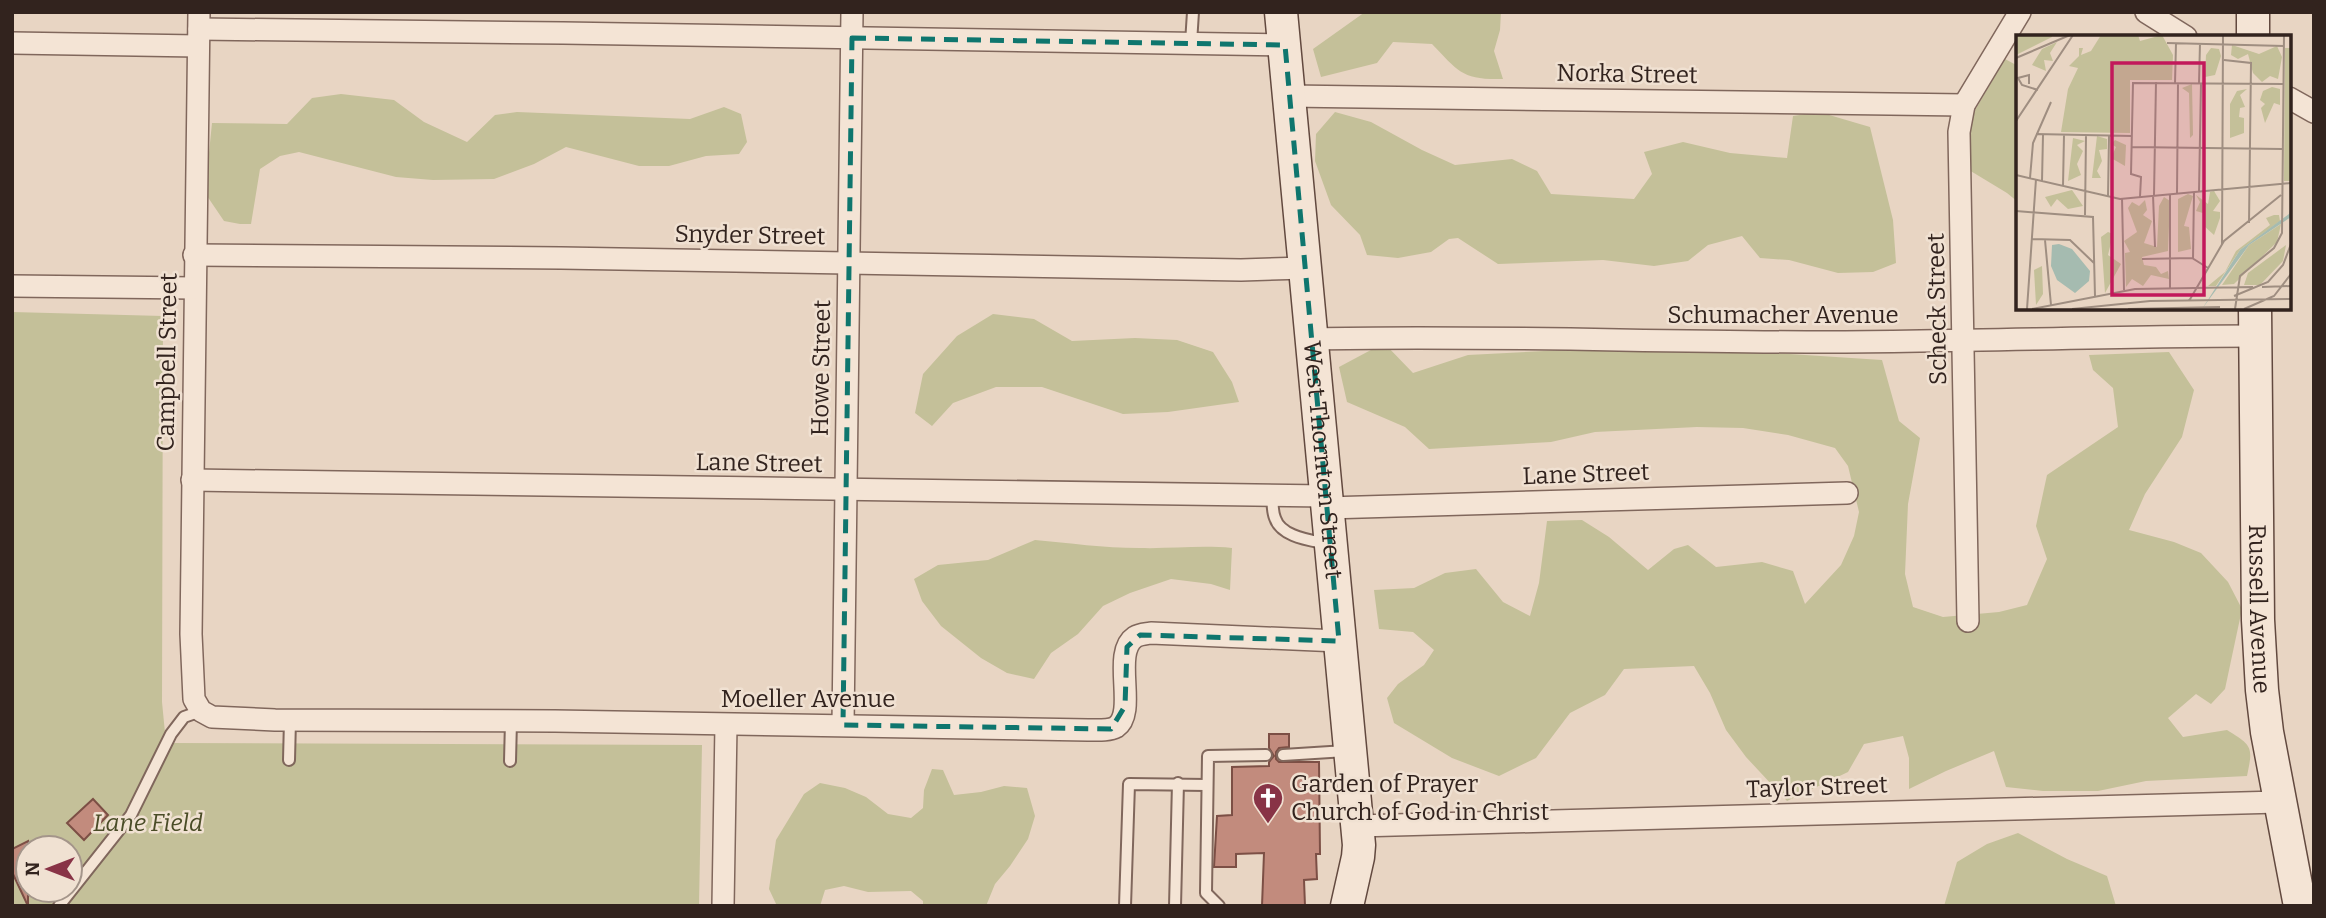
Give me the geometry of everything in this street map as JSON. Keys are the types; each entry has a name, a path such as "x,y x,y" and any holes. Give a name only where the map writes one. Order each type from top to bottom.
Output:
{"main road":[{"name":"West Thornton Street","path":"1281,12 1357,826 1358,857 1346,906"},
{"path":"2253,12 2253,35"},
{"name":"Russell Avenue","path":"2255,322 2259,631 2267,732 2300,906"}],"street":[{"name":"Howe Street","path":"843,725 852,12"},
{"name":"Scheck Street","path":"1969,621 1959,132 1964,105 2020,12"},
{"path":"2146,12 2183,35"},
{"path":"12,43 198,29 1285,45"},
{"name":"Campbell Street","path":"198,29 191,634 194,699 201,711"},
{"name":"Norka Street","path":"1289,96 1964,105"},
{"path":"2291,99 2314,113"},
{"name":"Snyder Street","path":"194,255 561,258 1241,270 1305,268"},
{"path":"12,286 194,288"},
{"name":"Schumacher Avenue","path":"1312,339 1434,337 1682,342 1965,340 2255,322"},
{"name":"Lane Street","path":"192,480 1272,496 1326,502 1847,493"},
{"name":"Moeller Avenue","path":"201,711 212,718 290,720 1111,729 1121,721 1125,706 1127,647 1133,638 1140,635 1339,641"},
{"path":"723,906 726,725"},
{"name":"Taylor Street","path":"1357,826 2279,802"}],"lane":[{"path":"1191,44 1194,12"},
{"path":"1272,496 1274,517 1279,525 1298,538 1330,544"},
{"path":"59,906 131,815 171,734 184,718 201,711"},
{"path":"289,760 290,720"},
{"path":"510,761 511,721"},
{"path":"1283,755 1350,751"},
{"path":"1219,906 1206,893 1208,755 1266,755"},
{"path":"1175,906 1178,783"},
{"path":"1125,906 1129,784 1207,785"}],"highlighted area":[{"path":"852,38 1285,45 1339,641 1140,635 1127,647 1125,706 1111,729 843,725"}],"green space":[{"path":"1365,12 1501,12 1500,30 1494,51 1503,79 1470,76 1456,68 1432,44 1393,42 1377,63 1321,77 1313,49"},
{"path":"2005,59 2016,65 2016,200 1969,170 1967,124"},
{"path":"341,94 394,100 424,122 467,142 495,115 517,112 690,119 724,107 741,114 747,142 739,154 706,156 669,166 639,166 566,147 534,164 494,179 433,180 396,177 299,152 280,156 260,169 251,224 224,221 205,193 212,123 287,124 312,98"},
{"path":"1335,112 1371,122 1455,165 1512,159 1537,171 1551,194 1634,199 1652,174 1644,152 1683,142 1730,153 1787,158 1793,116 1819,112 1870,127 1893,220 1896,263 1873,272 1838,273 1789,260 1760,258 1742,236 1708,245 1688,261 1654,266 1603,260 1498,264 1458,238 1449,239 1431,252 1398,258 1367,255 1360,235 1331,205 1315,161 1316,134"},
{"name":"Lane Field","path":"12,312 163,316 162,702 166,743 702,745 699,906 12,906"},
{"path":"993,314 1034,319 1072,341 1135,338 1177,340 1213,352 1232,382 1239,402 1168,412 1123,414 1042,387 996,387 953,403 932,426 915,413 923,374 957,336"},
{"path":"1384,343 1413,373 1468,355 1604,348 1741,351 1882,360 1899,421 1920,438 1908,504 1905,574 1913,607 1943,617 1999,612 2027,605 2047,559 2036,526 2047,475 2118,427 2113,388 2093,370 2089,355 2169,352 2194,390 2182,437 2145,494 2129,530 2174,542 2201,553 2228,582 2242,609 2225,689 2211,704 2196,694 2168,718 2183,737 2227,730 2242,740 2250,753 2247,776 2146,781 2098,791 2043,791 2006,787 1994,751 1909,789 1909,758 1903,736 1864,744 1848,772 1787,801 1746,757 1726,730 1710,693 1694,666 1624,669 1605,695 1570,713 1536,758 1499,776 1452,758 1394,723 1387,698 1398,684 1424,665 1434,650 1413,632 1379,629 1374,590 1414,588 1445,573 1476,569 1503,602 1530,616 1539,583 1547,521 1582,520 1609,537 1648,570 1674,549 1688,545 1716,567 1762,562 1793,571 1805,604 1841,565 1854,536 1859,512 1848,466 1835,448 1788,435 1743,428 1697,427 1595,432 1551,442 1429,449 1405,427 1347,402 1339,367"},
{"path":"1035,540 1126,548 1232,548 1230,590 1211,584 1171,579 1130,593 1103,606 1078,634 1051,653 1034,679 1007,673 981,658 941,626 922,601 914,579 938,565 988,560"},
{"path":"932,769 943,770 954,795 1004,786 1027,788 1035,816 1028,839 995,884 986,906 923,906 923,901 911,891 868,892 844,886 825,890 820,906 777,906 769,889 776,840 804,794 820,783 845,788 866,797 888,814 911,818 923,808 924,790"},
{"path":"2018,833 2107,876 2116,906 1944,906 1957,862 1987,844"}],"building":[{"name":"Garden of Prayer Church of God in Christ","path":"1269,734 1289,734 1289,747 1279,748 1276,752 1279,762 1319,762 1320,854 1316,854 1317,879 1304,880 1305,906 1262,906 1264,853 1236,854 1236,867 1214,867 1217,816 1232,815 1232,767 1269,766 1274,756 1269,748"},
{"path":"93,799 108,815 84,840 84,834 78,834 67,823"},
{"path":"14,848 14,876 12,872"}],"place":[{"name":"Garden of Prayer Church of God in Christ","path":"1268,825"}]}
